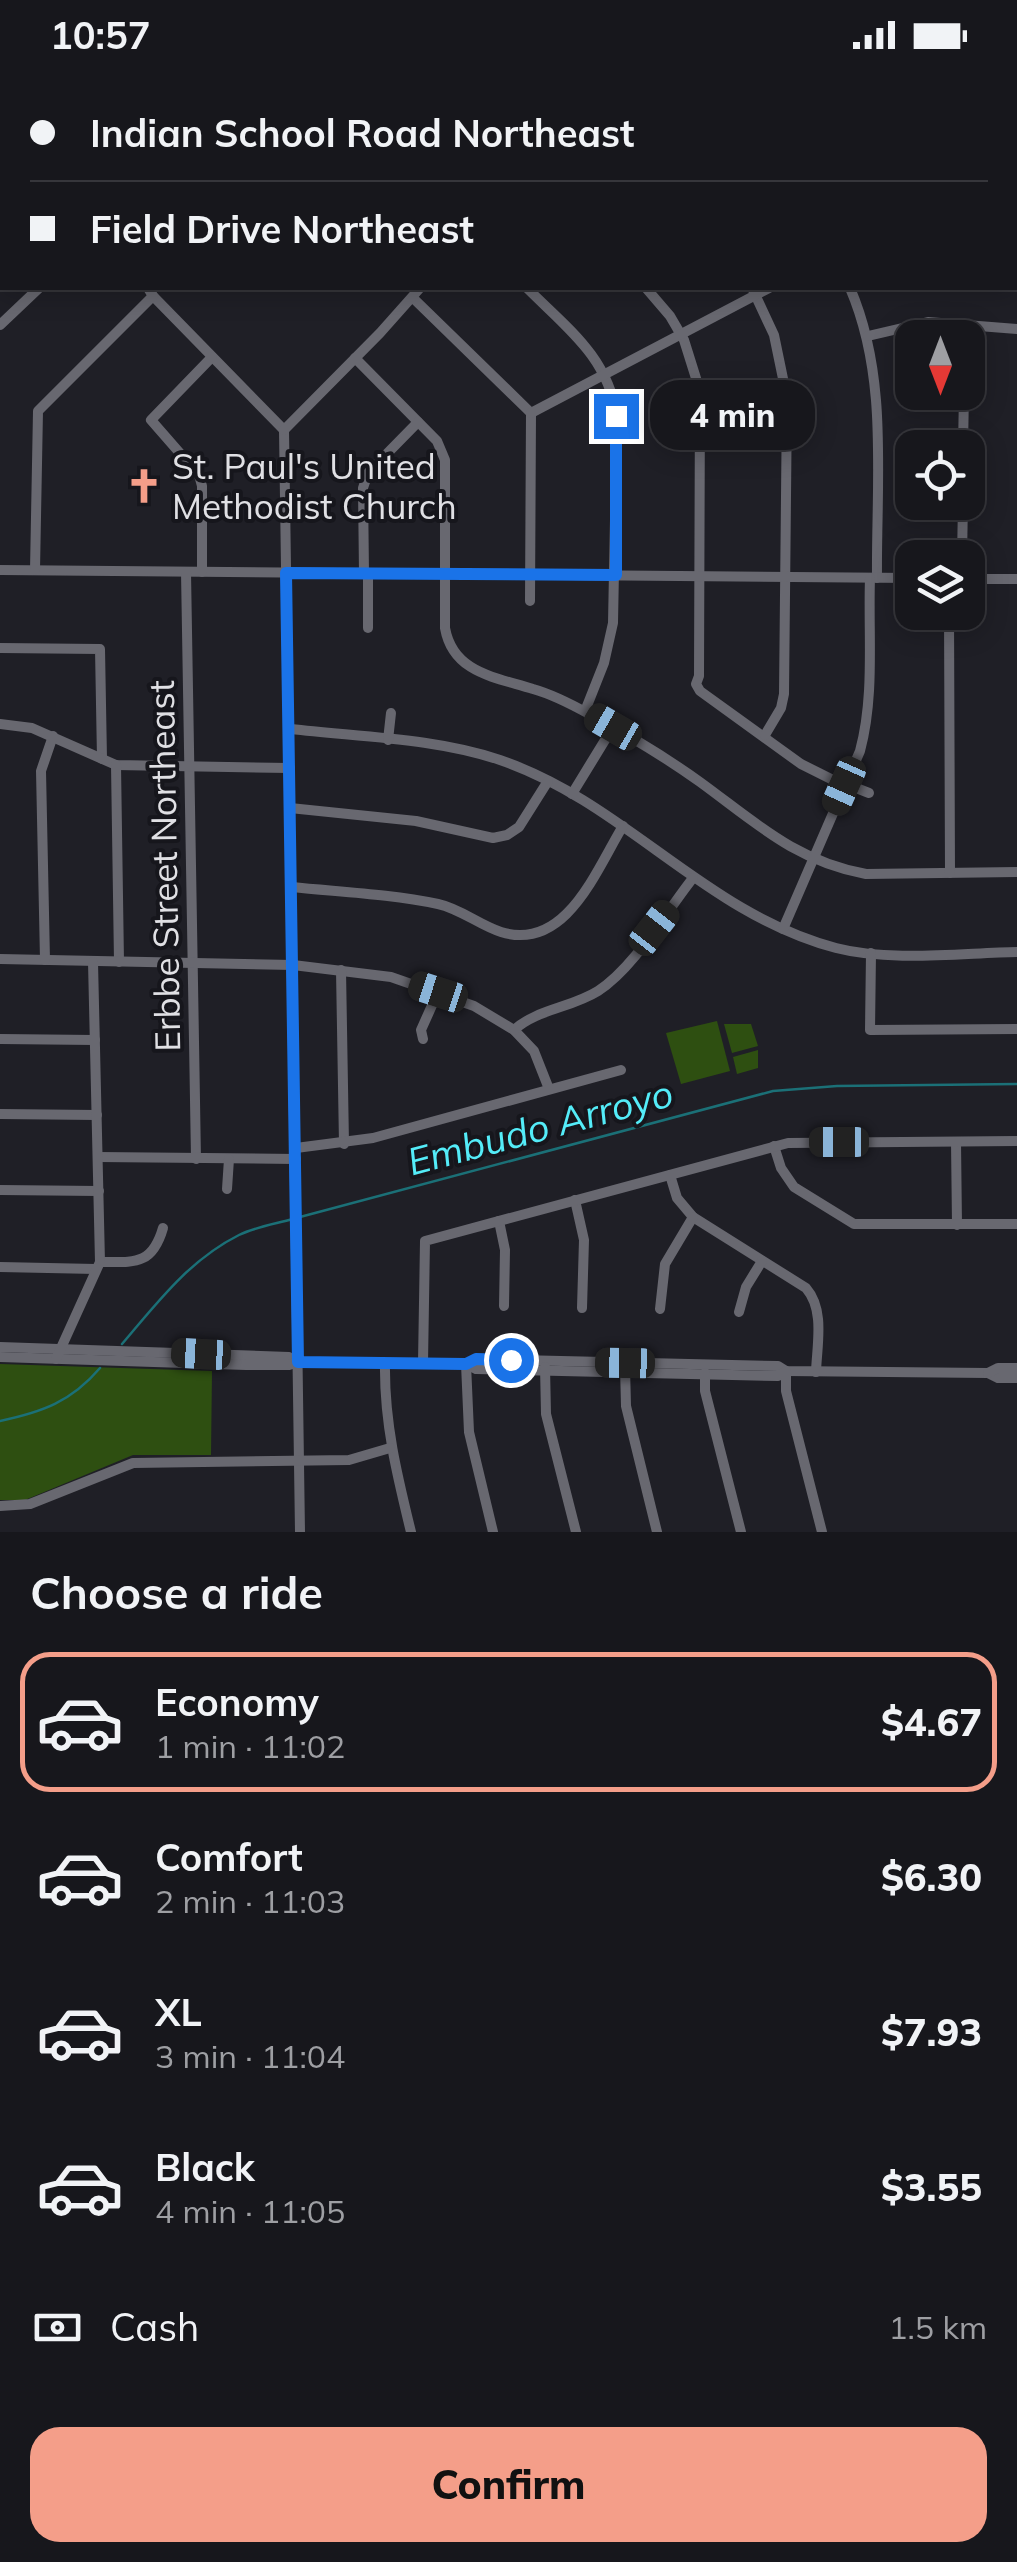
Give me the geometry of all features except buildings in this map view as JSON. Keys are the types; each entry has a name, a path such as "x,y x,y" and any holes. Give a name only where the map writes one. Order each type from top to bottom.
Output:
{"street":[{"path":"0,325 37,290"},
{"path":"284,430 419,290"},
{"path":"529,290 605,372 613,394 618,432 613,623 604,664 585,711"},
{"path":"648,290 680,333 697,376 702,408 696,684 700,691 801,764 869,794"},
{"path":"783,929 860,751 869,702 877,401 868,336 851,290"},
{"path":"531,413 754,291 781,357 787,398 784,694 781,708 765,736"},
{"path":"35,570 38,411 151,292 284,430 300,1532"},
{"path":"413,298 531,413 530,601"},
{"path":"985,330 1017,329"},
{"path":"868,336 895,330"},
{"path":"202,572 199,475 150,420 212,357"},
{"path":"355,358 437,441 445,460 445,628 448,645 458,660 474,671 537,690 585,711 694,778 768,836 847,870 866,874 1017,872"},
{"path":"368,628 363,488 368,473 418,422"},
{"path":"0,570 895,578"},
{"name":"Erbbe Street Northeast","path":"186,572 196,1159"},
{"path":"985,579 1017,578"},
{"path":"949,630 950,873"},
{"path":"0,648 100,649 102,759"},
{"path":"388,740 391,713"},
{"path":"0,724 32,728 116,765 290,768"},
{"path":"572,794 613,727"},
{"path":"291,728 468,752 500,760 548,781 624,826 741,910 836,948 870,953 1017,952"},
{"path":"45,960 41,771 52,736"},
{"path":"116,765 119,962"},
{"path":"290,808 416,821 480,836 508,835 529,814 548,781"},
{"path":"292,886 441,904 498,931 519,935 542,932 562,920 577,901 624,826"},
{"path":"508,835 513,848"},
{"path":"514,1030 525,1020 577,1003 606,986 694,878"},
{"path":"870,953 870,1030 1017,1029"},
{"path":"0,959 292,964 391,978 474,1006 514,1030 534,1052 550,1089"},
{"path":"58,1354 98,1266 93,962"},
{"path":"341,970 344,1144"},
{"path":"423,1039 421,1030 438,992"},
{"path":"0,1039 96,1040"},
{"path":"98,1157 229,1159 296,1154 621,1070"},
{"path":"0,1114 97,1115"},
{"path":"423,1363 425,1241 774,1146 1017,1141"},
{"path":"956,1142 957,1225"},
{"path":"774,1146 781,1168 794,1186 854,1224 1017,1224"},
{"path":"228,1189 229,1159"},
{"path":"670,1175 677,1198 692,1217 806,1288 815,1298 816,1372"},
{"path":"0,1190 99,1191"},
{"path":"574,1200 584,1240 582,1308"},
{"path":"660,1309 665,1264 692,1217"},
{"path":"499,1221 505,1250 504,1306"},
{"path":"0,1267 136,1262 146,1258 163,1228"},
{"path":"740,1312 746,1288 762,1261"},
{"path":"0,1347 58,1354"},
{"path":"0,1358 58,1354 290,1357 298,1362 466,1364 476,1369 545,1366 778,1376 786,1371 988,1373 998,1378 1017,1378"},
{"path":"385,1363 390,1448 411,1532"},
{"path":"466,1364 468,1432 493,1532"},
{"path":"545,1366 546,1414 576,1532"},
{"path":"625,1368 626,1406 657,1532"},
{"path":"988,1373 998,1368 1017,1368"},
{"path":"705,1370 705,1390 741,1532"},
{"path":"786,1371 786,1391 822,1532"},
{"path":"0,1506 30,1504 132,1463 349,1460 390,1448"}],"green space":[{"path":"717,1021 730,1071 681,1084 666,1033"},
{"path":"724,1024 751,1024 758,1046 732,1053"},
{"path":"758,1050 758,1068 737,1074 733,1057"},
{"path":"0,1364 212,1371 211,1455 133,1455 25,1500 0,1500"}],"waterway":[{"name":"Embudo Arroyo","path":"300,1217 773,1091 837,1086 1017,1084"},
{"name":"Embudo Arroyo","path":"122,1344 175,1284 221,1245 245,1232 293,1219"},
{"name":"Embudo Arroyo","path":"0,1421 55,1404 100,1368"}],"place":[{"name":"St. Paul's United Methodist Church","path":"144,486"}],"route":[{"path":"511,1360 476,1359 466,1364 298,1362 286,573 616,575 616,416"}]}
